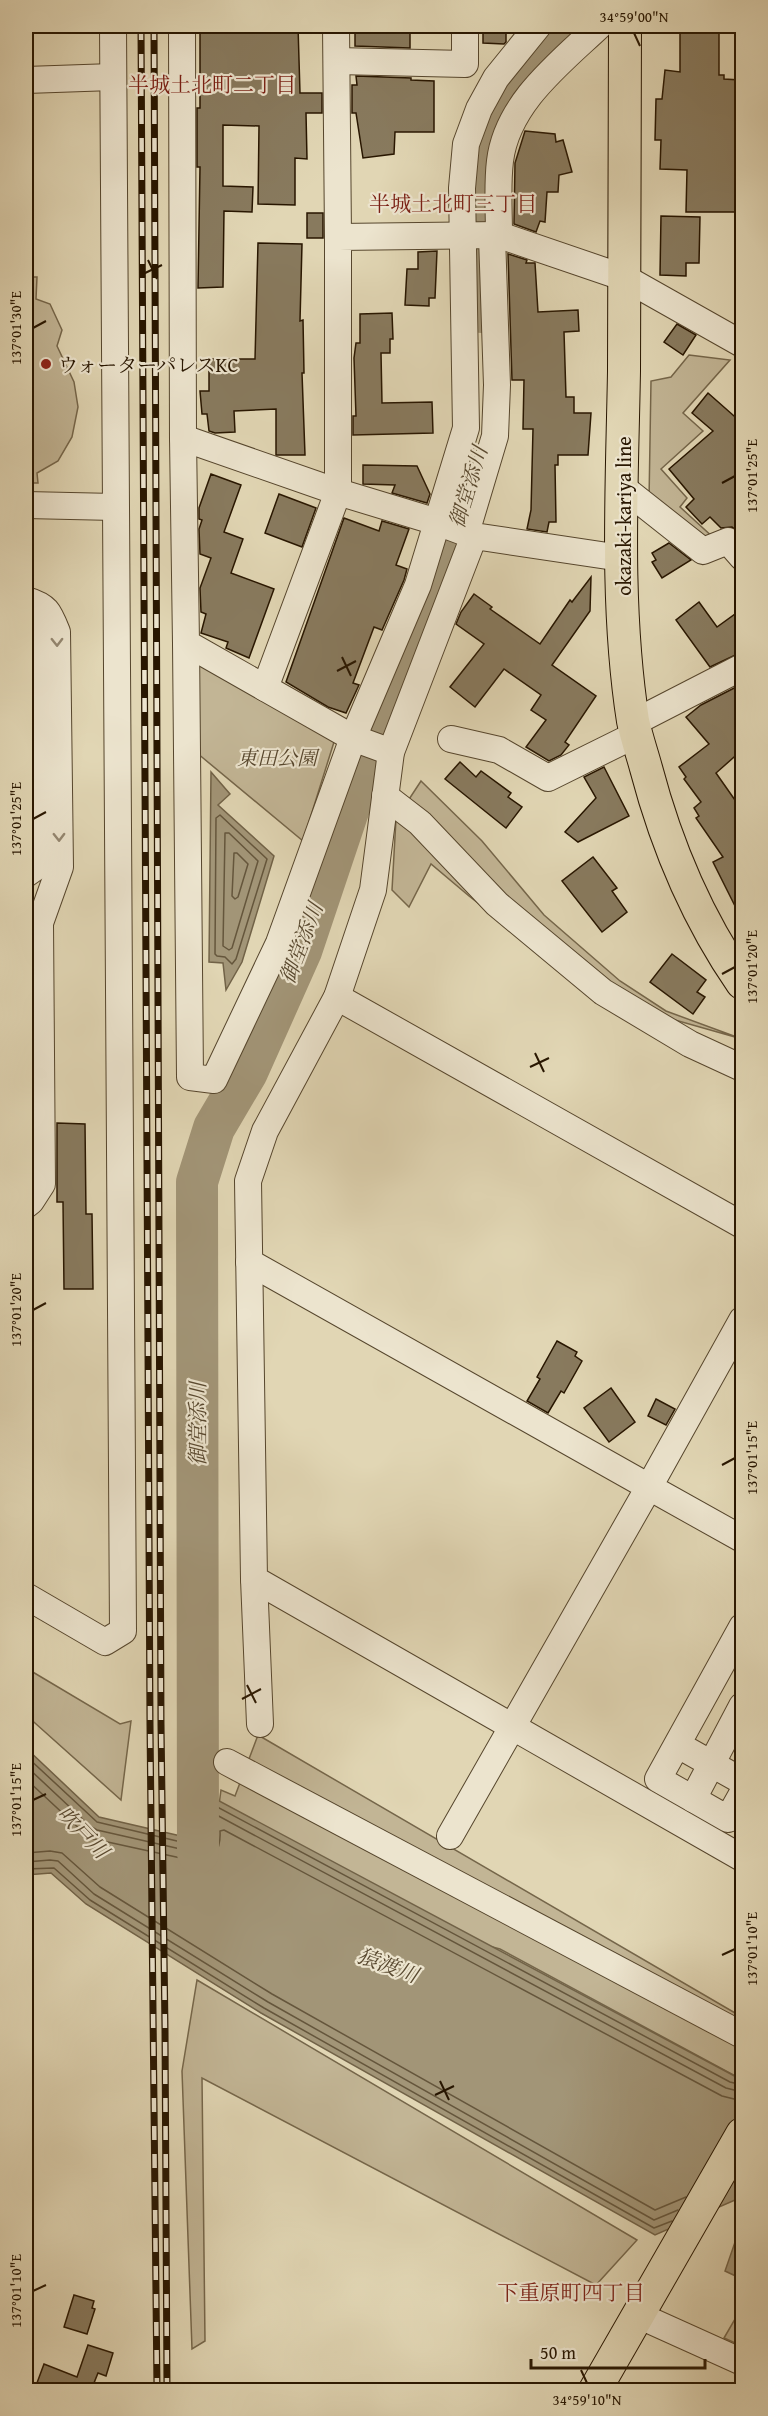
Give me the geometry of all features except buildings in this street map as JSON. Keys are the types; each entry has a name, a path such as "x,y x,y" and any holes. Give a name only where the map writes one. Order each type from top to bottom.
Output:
{"main road":[{"name":"okazaki-kariya line","path":"625,26 625,278 621,558 623,634 635,729 658,816 690,893 742,983"},
{"path":"595,2391 640,2316 742,2133"}],"street":[{"path":"26,1596 105,1642 123,1631 112,26"},
{"path":"182,26 183,438 190,1077 214,1080 279,944 353,738 418,585 466,428 462,188 466,144 479,109 496,78 538,26"},
{"path":"265,688 338,492 336,26"},
{"path":"337,61 465,64 465,26"},
{"path":"260,1724 254,1579 248,1181 265,1131 337,997 373,890 391,752 470,535 495,436 496,235 500,160 510,123 541,81 599,26"},
{"path":"26,80 113,77"},
{"path":"338,237 496,235 625,278 742,344"},
{"path":"183,438 470,535 621,558"},
{"path":"622,487 703,551 728,542 742,557"},
{"path":"26,505 114,507"},
{"path":"26,600 37,603 48,611 57,632 60,867 40,923 42,1184 32,1201 26,1206"},
{"path":"26,614 31,618 38,635 39,837 36,867 26,874"},
{"path":"186,643 353,738 391,752"},
{"path":"452,739 500,750 548,778 742,667"},
{"path":"385,796 420,823 498,904 603,992 690,1044 742,1068"},
{"path":"337,997 742,1225"},
{"path":"249,1262 742,1539"},
{"path":"450,1836 742,1320"},
{"path":"254,1579 742,1858"},
{"path":"742,1627 726,1672 658,1779 728,1819 742,1794"},
{"path":"726,1672 742,1697"},
{"path":"693,1799 712,1764 734,1742 742,1706"},
{"path":"678,1745 742,1781"},
{"path":"227,1762 742,2035"},
{"path":"640,2316 742,2362"}],"green space":[{"name":"ウォーターパレスKC","path":"26,277 37,277 36,299 50,304 62,330 57,346 74,382 78,407 72,437 58,461 37,473 38,483 26,483"},
{"path":"689,355 730,360 683,413 703,431 661,469 687,498 680,507 716,540 703,545 649,501 651,381 671,377"},
{"name":"東田公園","path":"196,661 329,730 334,742 303,841 197,753"},
{"path":"421,781 482,841 544,915 620,981 666,1011 742,1039 601,999 431,864 409,907 392,890 396,819"},
{"path":"26,1668 120,1724 131,1721 121,1800 26,1715"},
{"path":"258,1735 742,2017 742,2073 739,2078 500,1949 210,1873 221,1790 235,1796"},
{"path":"197,1980 637,2240 596,2285 202,2078 205,2341 192,2349 182,2071"},
{"path":"742,2307 742,2346 724,2338"}],"water":[{"path":"211,772 230,794 218,805 274,856 242,962 226,990 223,963 209,962"},
{"path":"26,1748 99,1817 198,1840 192,1794 210,1796 742,2080 742,2197 655,2235 261,2013 86,1904 51,1873 26,1875"},
{"path":"742,2222 742,2279 725,2271"}],"waterway":[{"name":"御堂添川","path":"482,312 479,213 489,139 503,104 511,92 528,68 567,26"},
{"name":"御堂添川","path":"198,1853 197,1182 214,1128 247,1072 301,951 356,787 461,516 469,486"}],"railway":[{"path":"141,26 150,1725 157,2390"},
{"path":"154,26 161,1724 167,2390"}],"place":[{"name":"ウォーターパレスKC","path":"46,364"}],"district":[{"name":"半城土北町二丁目","path":"212,84"},
{"name":"半城土北町三丁目","path":"453,203"},
{"name":"下重原町四丁目","path":"571,2292"}],"water label":[{"name":"吹戸川","path":"83,1832"},
{"name":"猿渡川","path":"388,1965"}]}
